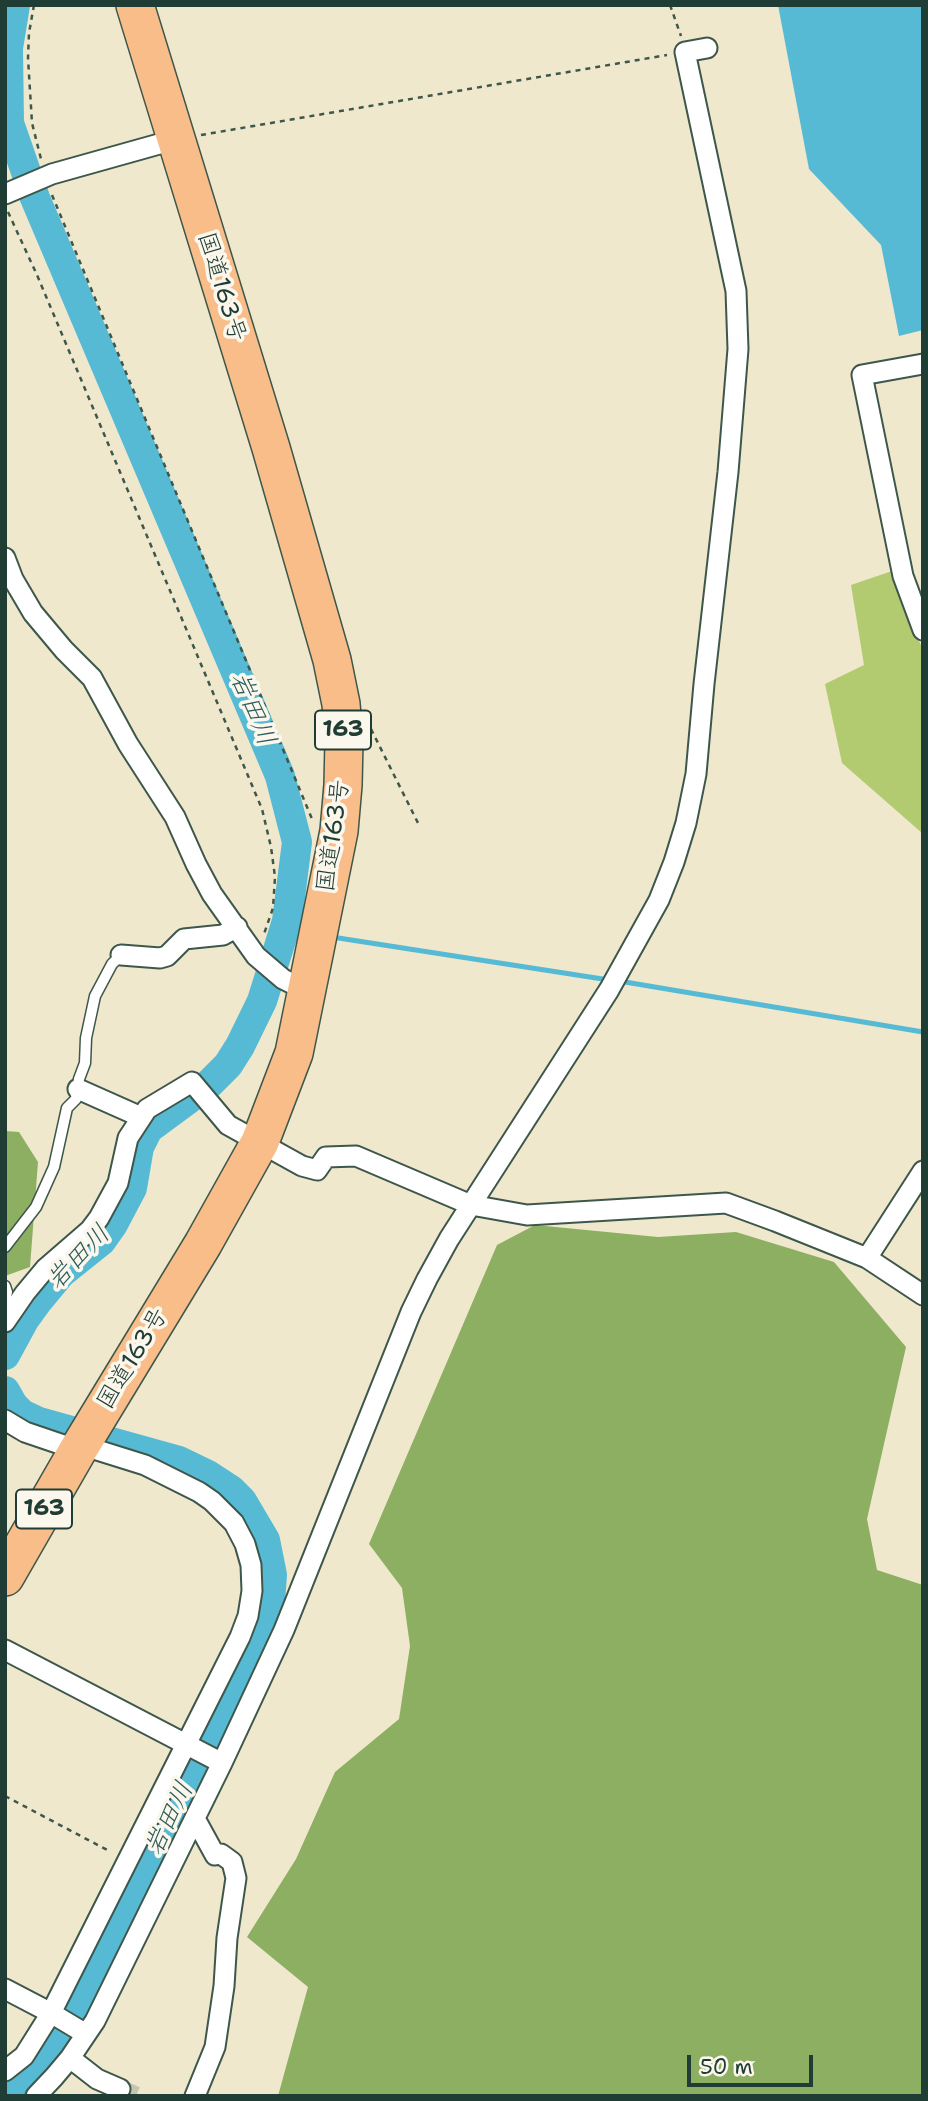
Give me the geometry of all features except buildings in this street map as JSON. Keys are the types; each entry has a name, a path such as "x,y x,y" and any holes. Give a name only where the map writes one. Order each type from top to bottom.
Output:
{"highway":[{"name":"国道163号","path":"5,1577 203,1244 260,1142 294,1053 295,985 339,831 343,785 341,704 332,660 135,5"}],"street":[{"path":"36,2096 70,2058 82,2031 95,2021 194,1821 284,1630 411,1312 449,1239 609,990 659,900 674,862 686,823 696,774 728,472 738,349 736,291 685,52 707,48"},
{"path":"5,194 46,177 177,139"},
{"path":"923,364 862,375 903,576 923,631"},
{"path":"5,558 13,579 33,613 92,678 128,744 174,817 212,894 255,954 295,985"},
{"path":"121,955 160,958 167,956 184,939 223,935 237,927"},
{"path":"5,1322 45,1269 90,1230 99,1218 118,1183 128,1138 147,1109 192,1082 228,1125 302,1166 317,1170 326,1157 356,1156 471,1205 527,1215 726,1203 867,1258 923,1295"},
{"path":"78,1089 141,1117"},
{"path":"867,1258 923,1171"},
{"path":"5,1420 25,1432 84,1441 145,1465 199,1492 225,1512 234,1523 249,1552 252,1591 244,1627 188,1745 127,1860 54,2014 24,2056 5,2071"},
{"path":"5,1650 220,1762"},
{"path":"194,1821 215,1855 221,1854 232,1862 236,1878 227,1938 225,1986 215,2047 195,2096"},
{"path":"5,1989 82,2031"},
{"path":"70,2058 97,2079 120,2089"}],"lane":[{"path":"5,1247 36,1208 54,1167 67,1108 76,1099 85,1063 86,1038 95,996 112,964 121,955"},
{"path":"5,1286 5,1300"}],"path":[{"path":"34,5 28,58 32,123 46,177 312,820"},
{"path":"177,139 685,52 670,5"},
{"path":"5,207 37,275 261,809 271,847 275,877 273,908 255,954"},
{"path":"5,1796 127,1860"}],"green space":[{"path":"892,571 923,650 922,833 842,763 825,684 864,665 851,585"},
{"path":"5,1131 19,1132 38,1162 30,1267 5,1276"},
{"path":"535,1225 658,1237 736,1232 834,1262 906,1347 867,1519 877,1570 923,1585 923,2096 278,2096 308,1987 247,1937 296,1859 335,1772 399,1719 410,1646 402,1588 369,1544 497,1245"}],"water":[{"path":"778,5 923,5 923,330 899,336 881,245 809,169"}],"waterway":[{"name":"岩田川","path":"5,1355 37,1302 61,1273 101,1241 113,1224 132,1188 139,1147 148,1129 209,1084 228,1065 240,1046 262,1001 287,921 297,842 280,776 35,198 9,123 8,48 15,5"},
{"path":"287,921 304,927"},
{"path":"332,937 609,980"},
{"path":"619,981 923,1032"},
{"name":"岩田川","path":"5,1391 22,1414 39,1422 179,1461 231,1490 242,1501 265,1540 272,1575 269,1615 262,1633 73,2015 37,2066 11,2096"}],"tunnel":[{"path":"120,2089 136,2096"}]}
